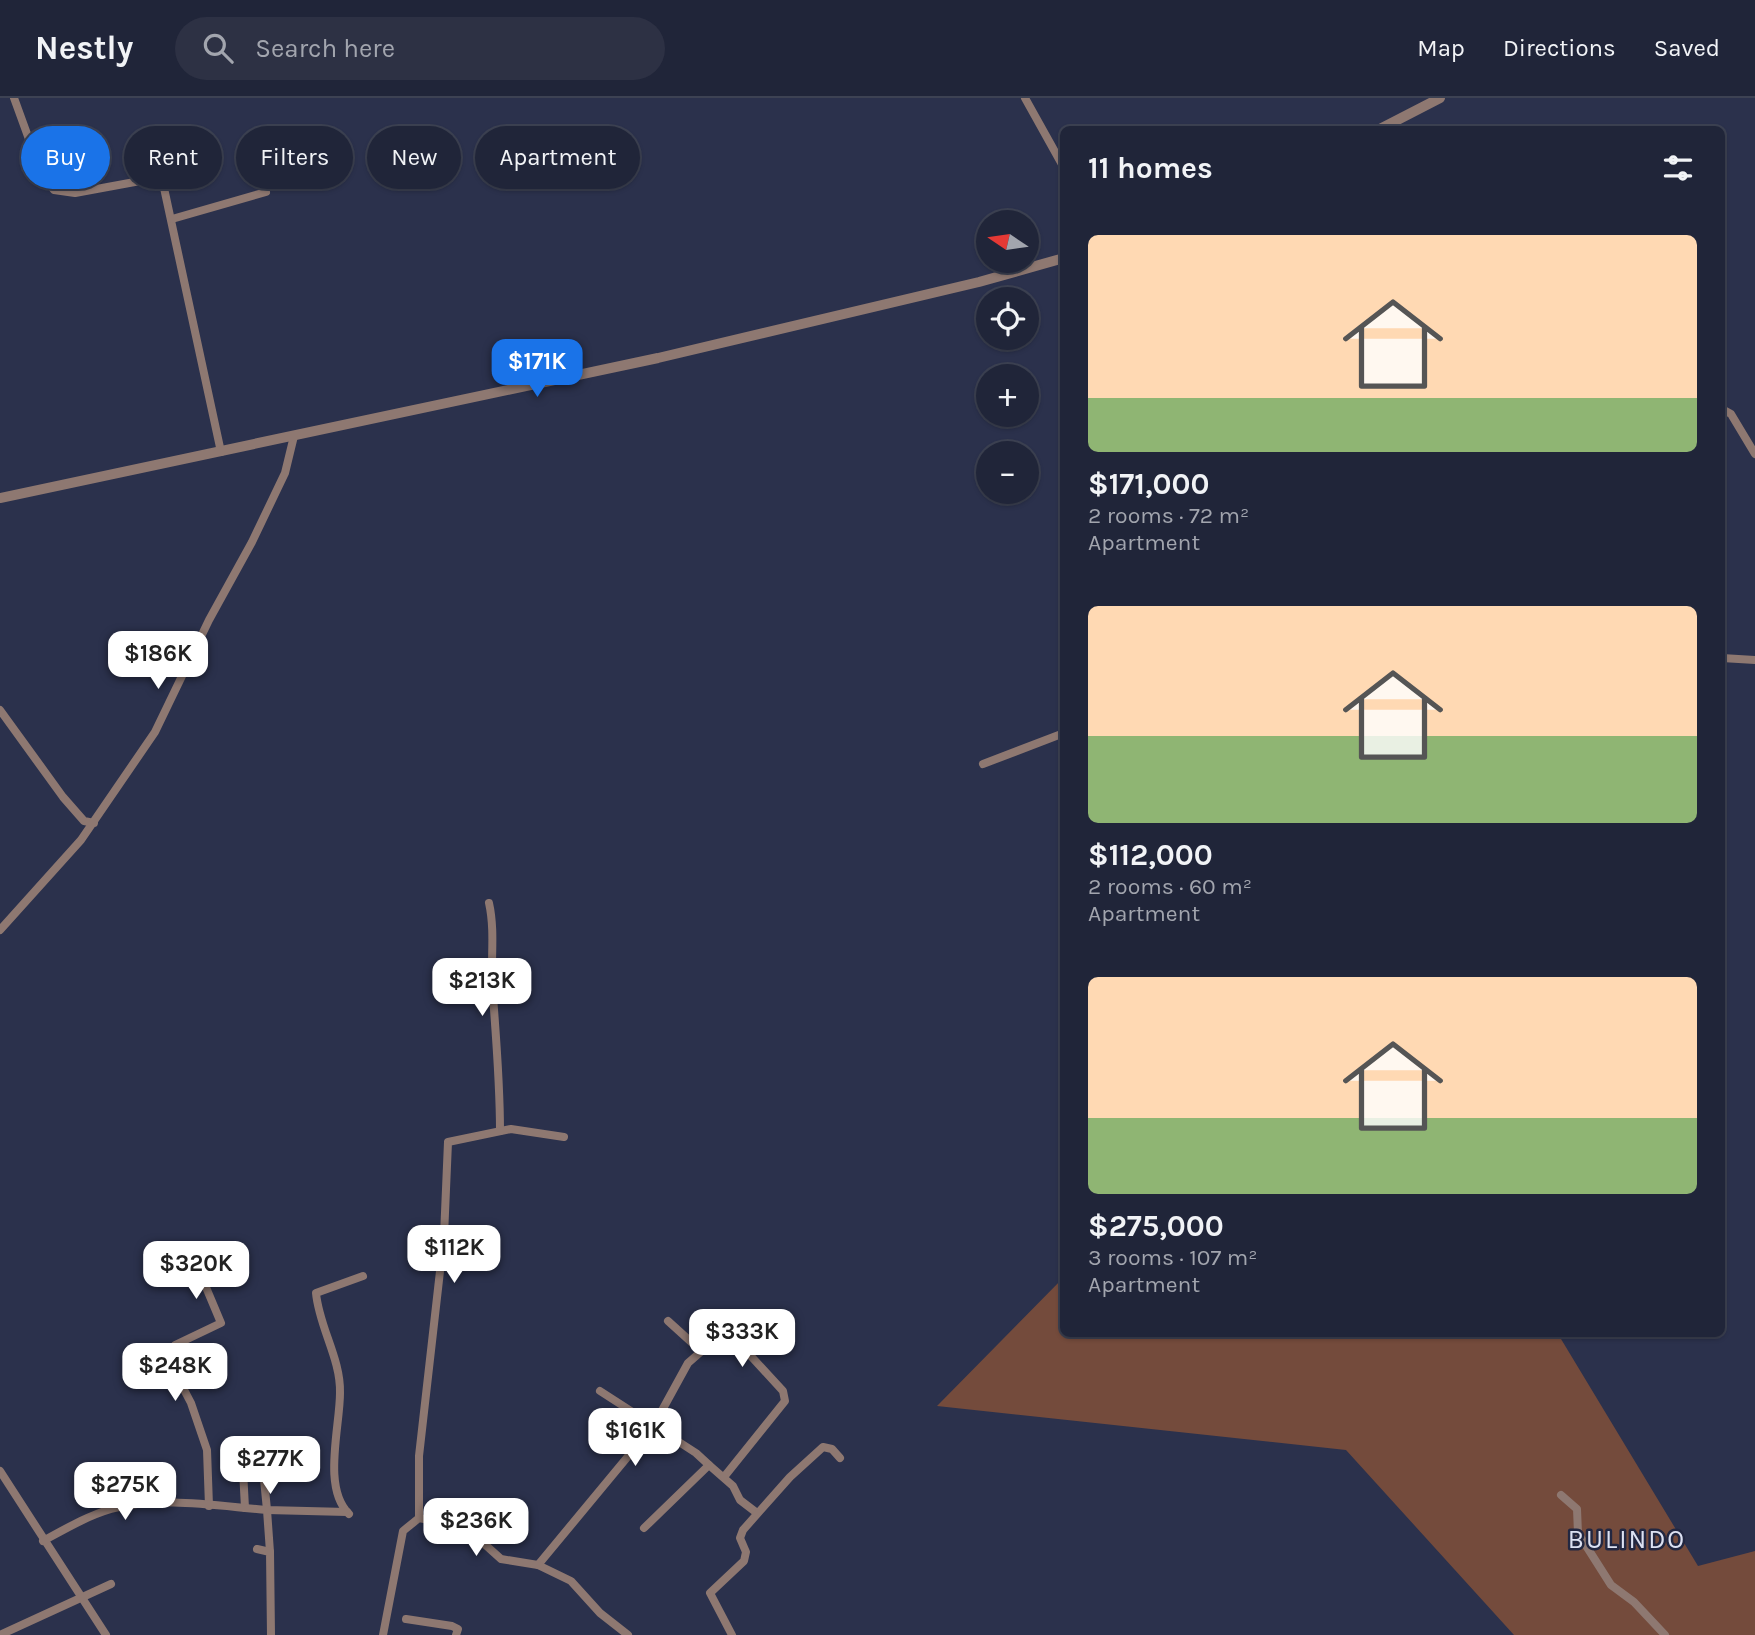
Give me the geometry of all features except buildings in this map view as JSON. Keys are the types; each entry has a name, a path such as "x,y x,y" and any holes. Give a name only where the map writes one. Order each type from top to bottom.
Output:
{"street":[{"path":"15,98 42,175 54,190 75,193 151,179 164,188 221,452"},
{"path":"1026,98 1060,161"},
{"path":"1415,98 1421,107"},
{"path":"1385,126 1440,98"},
{"path":"172,219 266,192"},
{"path":"0,498 760,334 979,282 1060,259"},
{"path":"1725,411 1731,414 1755,454"},
{"path":"0,930 94,823 114,788 155,732 209,620 258,531 285,472 295,436"},
{"path":"1725,658 1755,660"},
{"path":"0,709 63,797 84,821 94,823"},
{"path":"983,764 1060,735"},
{"path":"489,903 494,923 492,983 499,1042 500,1131"},
{"path":"419,1518 419,1456 444,1236 448,1142 511,1129 564,1137"},
{"path":"200,1273 221,1323 175,1345 170,1363 191,1403 207,1450 209,1506"},
{"path":"43,1541 78,1521 113,1509 163,1503 348,1513 337,1493 335,1441 341,1389 316,1293 363,1276"},
{"path":"668,1321 700,1350"},
{"path":"538,1565 654,1425 682,1371 700,1350 719,1339 732,1339 785,1396 783,1406 724,1477"},
{"path":"600,1391 654,1425 709,1465 733,1486 740,1500 757,1513"},
{"path":"732,1635 710,1593 744,1561 746,1552 740,1538 757,1513 823,1447 832,1450 840,1458"},
{"path":"644,1528 709,1465"},
{"path":"243,1470 245,1508"},
{"path":"0,1471 106,1635"},
{"path":"264,1479 270,1552 271,1635"},
{"path":"1561,1495 1577,1508 1578,1533 1611,1585 1634,1602 1665,1635"},
{"path":"383,1635 403,1531 419,1518 442,1521 470,1531 501,1559 538,1565 579,1586 600,1613 628,1635"},
{"path":"257,1549 270,1552"},
{"path":"1,1635 111,1584"},
{"path":"406,1619 452,1626 457,1629 456,1635"}],"shaded area":[{"path":"1060,1281 1060,1337 1560,1337 1698,1566 1755,1551 1755,1635 1514,1635 1346,1450 937,1406"}],"district":[{"name":"BULINDO","path":"1627,1539"}]}
